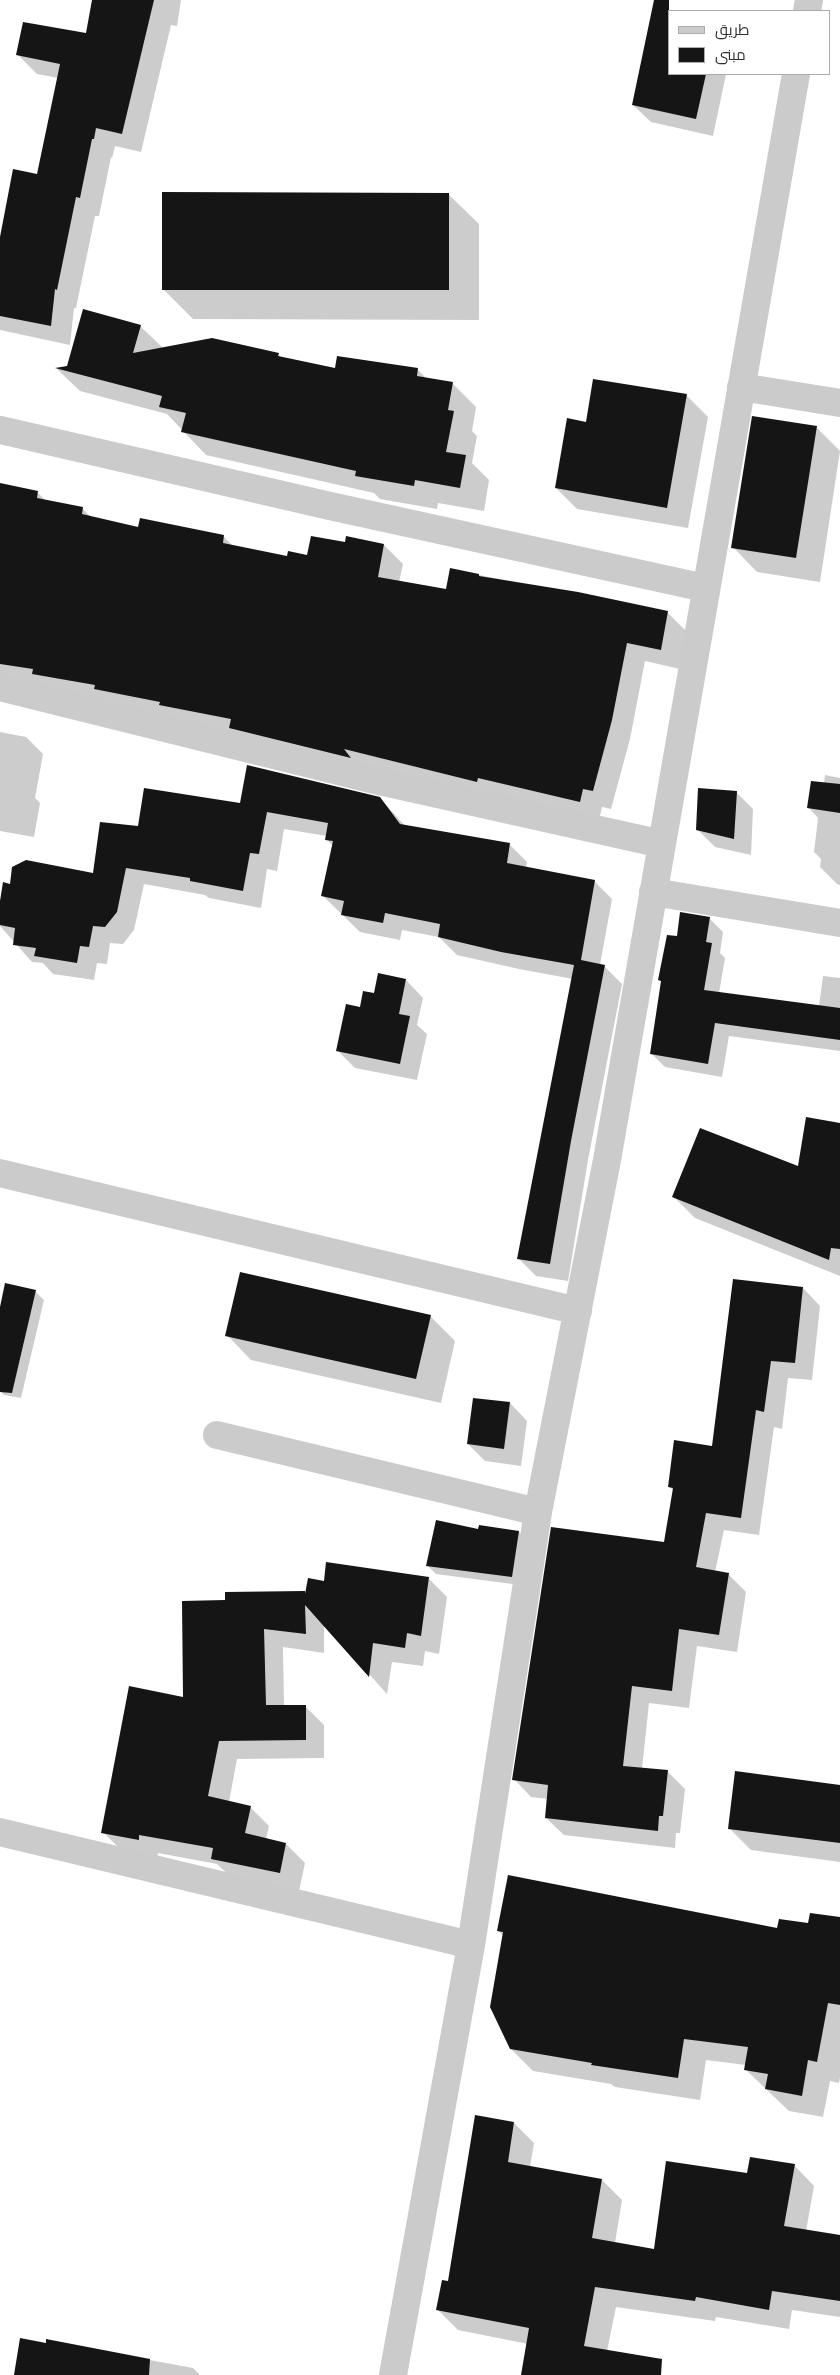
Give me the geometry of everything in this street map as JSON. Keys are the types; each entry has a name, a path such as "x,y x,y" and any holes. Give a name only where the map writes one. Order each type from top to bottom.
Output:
{"street":[{"path":"393,2375 471,1945 538,1512 607,1160 652,892 662,844 705,588 796,75"},
{"path":"741,387 840,403"},
{"path":"0,430 330,506 705,588"},
{"path":"0,687 366,778 662,844"},
{"path":"652,892 840,923"},
{"path":"0,1173 578,1311"},
{"path":"217,1435 538,1512"},
{"path":"0,1832 471,1945"}],"building":[{"path":"92,0 154,0 122,134 96,128 80,198 76,197 57,290 55,289 51,326 0,316 0,237 13,169 37,174 60,64 16,55 23,22 86,33"},
{"path":"654,0 669,0 668,75 706,75 696,119 632,105"},
{"path":"162,192 449,193 449,290 162,290"},
{"path":"83,309 141,325 133,353 212,338 279,353 278,356 335,368 337,356 418,368 417,376 453,382 448,410 454,411 446,452 466,455 460,488 415,480 414,486 355,476 356,471 181,432 186,413 159,407 162,396 55,368 67,366"},
{"path":"593,379 687,394 667,508 555,488 567,418 586,422"},
{"path":"752,416 817,426 796,558 731,548"},
{"path":"0,483 38,491 37,498 83,507 82,514 138,527 140,518 224,535 223,543 287,556 288,551 307,555 311,536 345,542 346,536 384,544 378,577 446,589 450,568 479,574 479,576 578,592 668,611 661,650 627,643 612,720 593,791 583,789 580,802 478,778 477,782 344,749 351,758 229,728 231,719 159,705 160,702 94,689 95,685 32,674 33,669 0,664"},
{"path":"247,765 380,797 400,824 510,843 507,863 595,880 581,960 605,965 571,1141 550,1264 517,1259 574,965 501,952 438,937 440,924 385,913 383,923 341,915 344,901 321,896 333,841 325,840 328,823 267,812 259,854 250,853 243,891 190,881 190,878 126,868 117,912 105,927 93,926 89,947 80,946 77,963 34,956 36,948 13,945 15,928 0,925 0,901 3,882 10,884 12,867 26,860 93,873 100,822 138,826 144,788 240,803"},
{"path":"811,781 840,784 840,813 807,808"},
{"path":"698,788 737,791 734,839 696,830"},
{"path":"680,912 710,917 706,942 712,943 704,990 840,1008 840,1040 715,1023 708,1064 650,1054 661,981 658,980 667,935 677,936"},
{"path":"378,973 406,979 399,1014 410,1016 400,1064 336,1051 346,1004 360,1007 363,991 374,993"},
{"path":"806,1117 840,1123 840,1249 831,1248 829,1260 672,1197 700,1128 798,1166"},
{"path":"240,1272 431,1315 416,1379 225,1336"},
{"path":"733,1279 803,1287 795,1363 771,1361 764,1412 756,1410 741,1518 706,1513 696,1567 729,1573 719,1635 679,1629 672,1691 632,1686 623,1766 668,1770 663,1816 659,1816 658,1831 545,1818 548,1785 512,1780 551,1527 664,1542 673,1488 668,1487 674,1440 712,1446"},
{"path":"5,1283 36,1290 12,1393 0,1392 0,1307"},
{"path":"473,1398 510,1402 504,1449 467,1444"},
{"path":"436,1520 478,1529 479,1525 519,1531 512,1577 426,1566"},
{"path":"326,1562 429,1577 421,1636 407,1633 405,1648 373,1643 369,1677 305,1605 306,1634 264,1629 266,1705 306,1705 306,1740 219,1741 208,1796 251,1806 245,1833 286,1843 280,1873 211,1859 213,1848 139,1835 139,1840 101,1833 129,1686 183,1697 182,1601 225,1600 225,1592 305,1591 305,1594 308,1578 324,1581"},
{"path":"735,1771 840,1785 840,1843 728,1829"},
{"path":"508,1875 777,1928 779,1919 808,1923 810,1913 840,1917 840,2005 828,2003 817,2062 808,2060 802,2096 765,2089 768,2074 744,2070 748,2047 684,2039 678,2078 591,2065 592,2063 510,2049 490,2007 503,1932 497,1931"},
{"path":"475,2115 514,2122 508,2162 602,2179 592,2238 654,2249 666,2161 747,2173 750,2157 795,2164 784,2226 840,2235 840,2301 772,2291 769,2310 696,2297 695,2301 595,2287 584,2346 662,2359 661,2375 521,2375 529,2328 436,2310 442,2280 448,2281"},
{"path":"20,2338 46,2343 46,2339 150,2359 149,2375 14,2375"}]}
